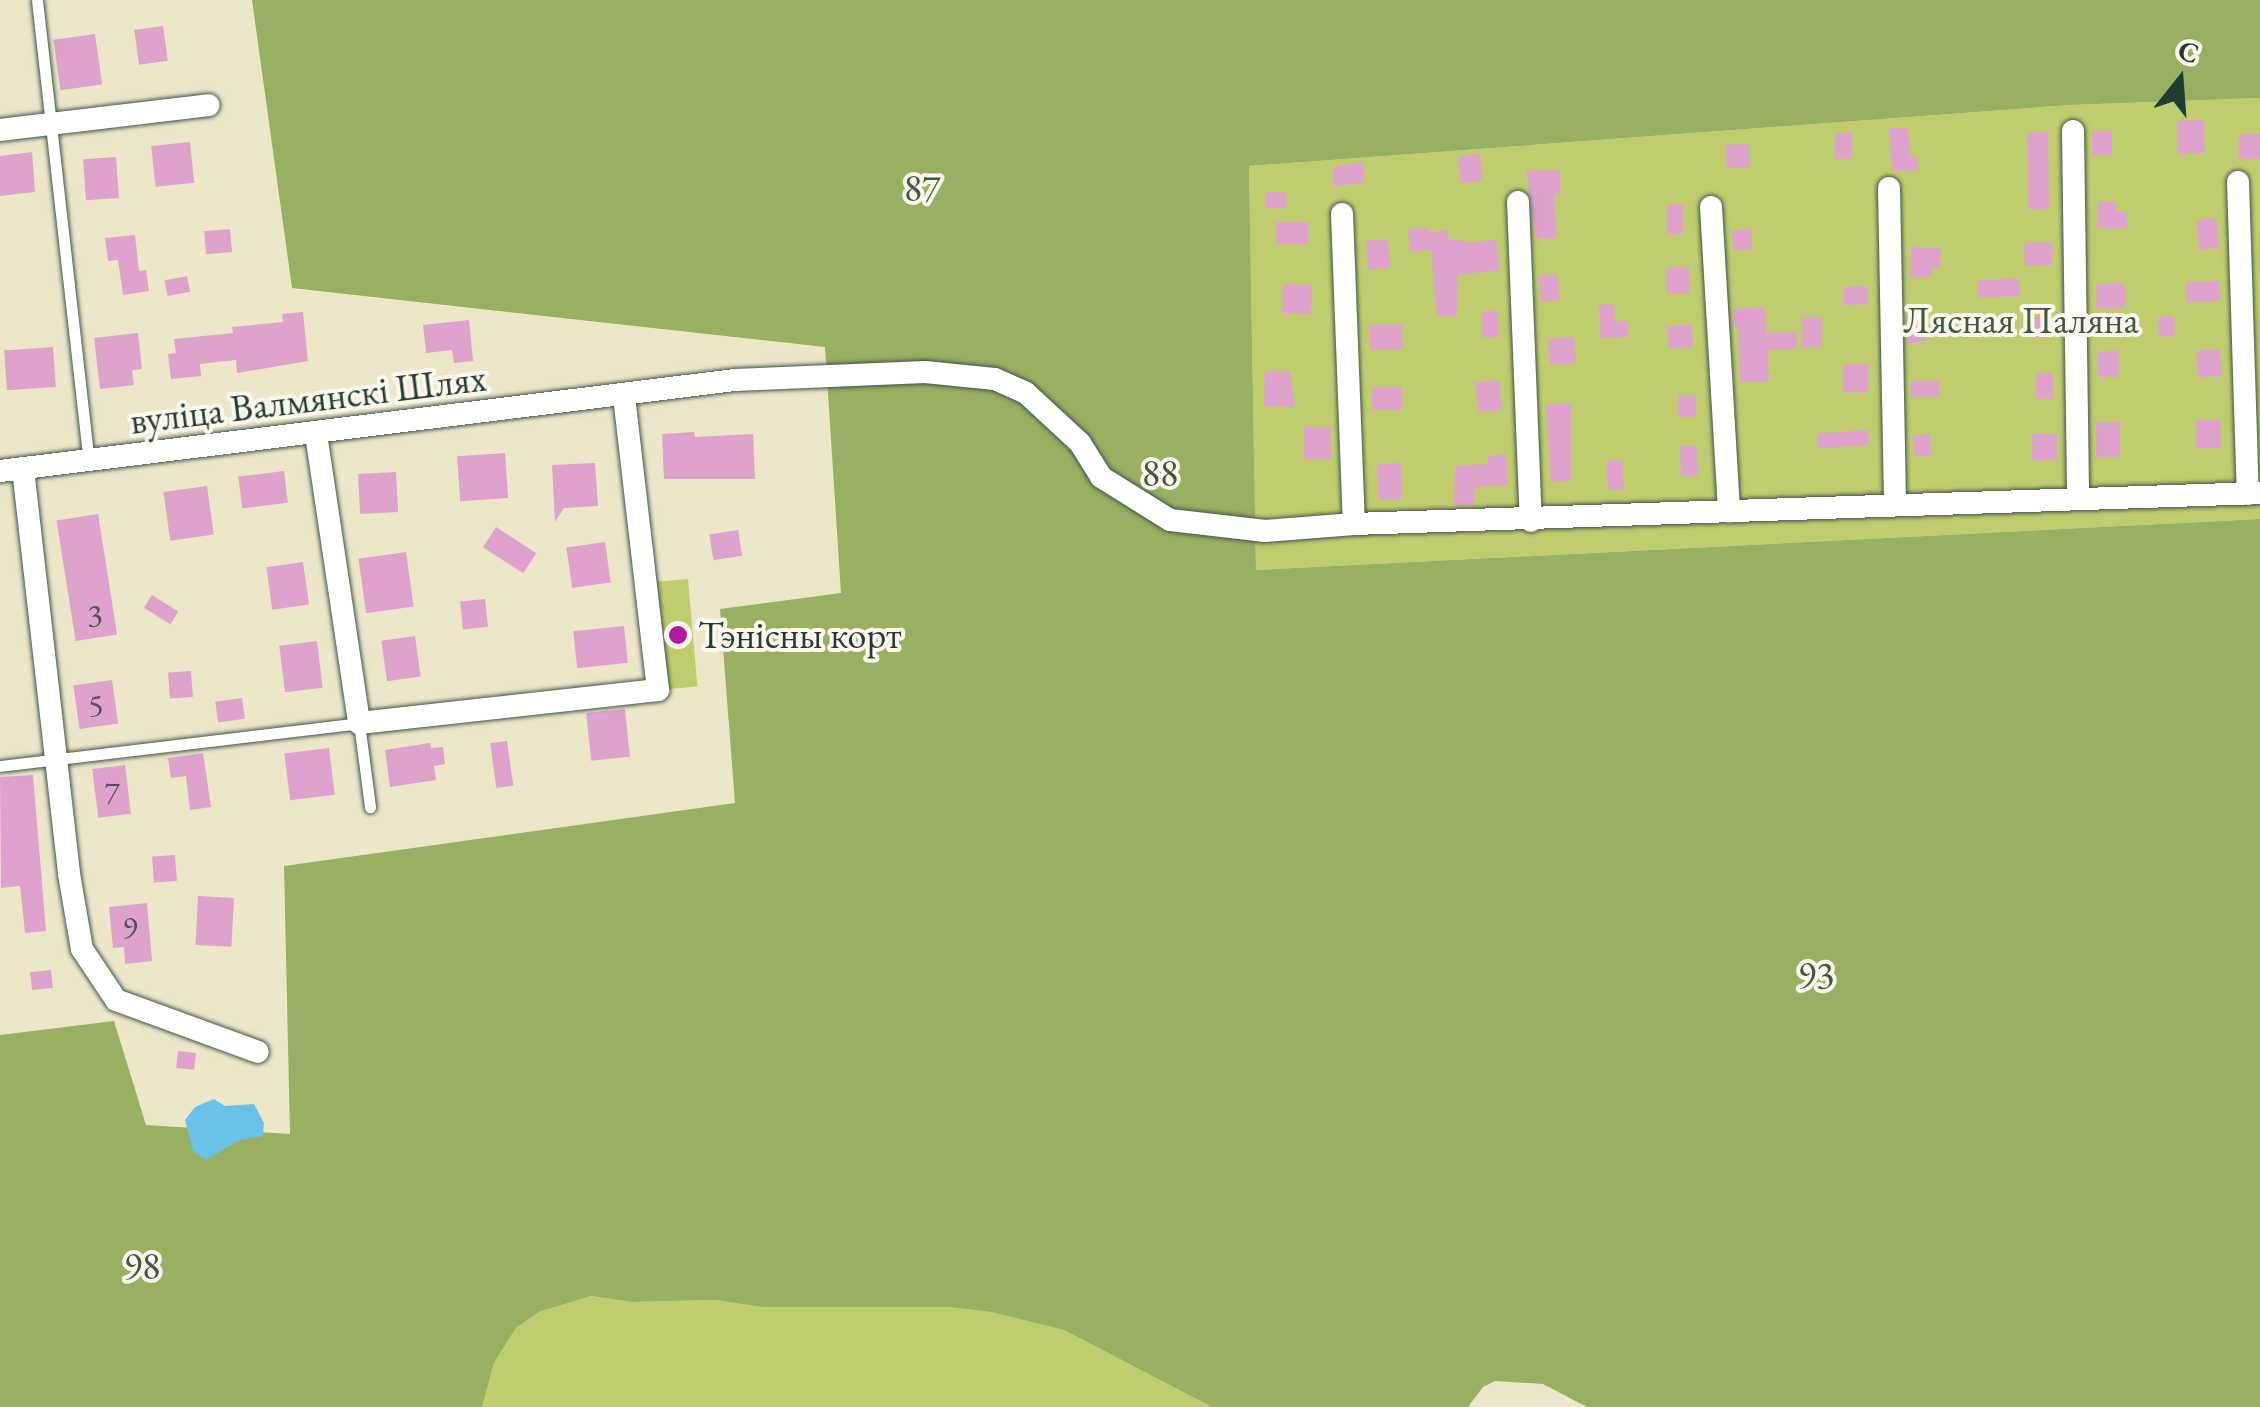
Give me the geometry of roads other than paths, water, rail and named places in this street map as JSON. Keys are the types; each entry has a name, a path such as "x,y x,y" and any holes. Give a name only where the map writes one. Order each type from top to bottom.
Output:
{"street":[{"path":"0,130 209,105"},
{"path":"2074,131 2078,498"},
{"path":"2238,182 2254,493"},
{"path":"1889,188 1895,503"},
{"path":"1518,202 1531,521"},
{"path":"1711,207 1729,511"},
{"path":"1342,214 1354,524"},
{"name":"вуліца Валмянскі Шлях","path":"11,470 735,380 876,371 995,380 1026,393 1049,412 1080,443 1101,478 1170,520 1265,531 1354,524 1531,521 1895,503 2254,493"},
{"path":"316,434 359,723 658,690 624,395"},
{"path":"11,470 82,949 102,985 116,1000 258,1052"}],"lane":[{"path":"37,0 88,461"},
{"path":"0,766 359,723 370,807"}],"water":[{"path":"214,1099 225,1106 254,1104 264,1123 263,1136 240,1140 206,1160 193,1151 185,1120 195,1107"}],"place":[{"name":"Тэнісны корт","path":"678,635"}],"park label":[{"name":"87","path":"922,188"},
{"name":"Лясная Паляна","path":"2021,320"},
{"name":"88","path":"1160,473"},
{"name":"93","path":"1816,975"},
{"name":"98","path":"142,1266"}]}
